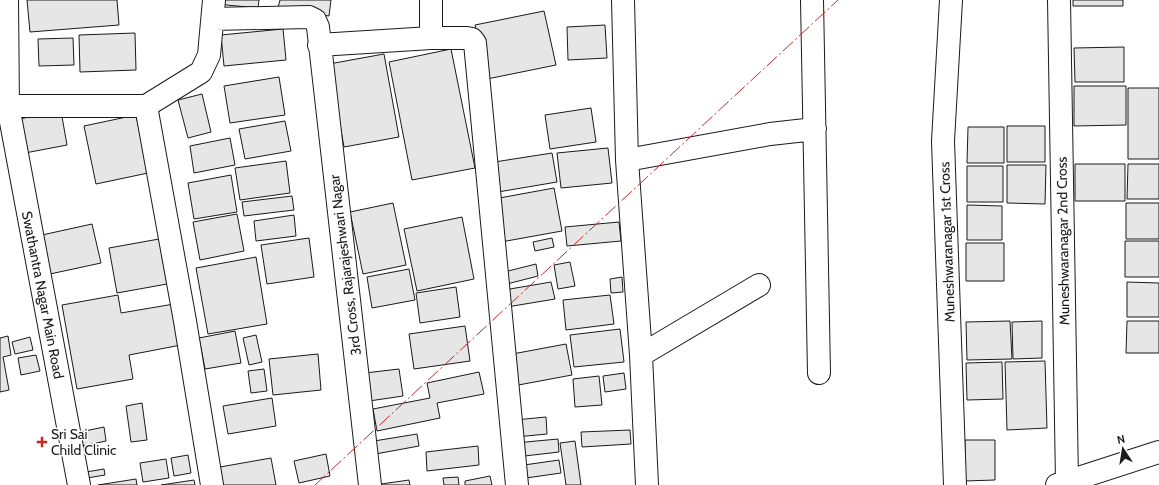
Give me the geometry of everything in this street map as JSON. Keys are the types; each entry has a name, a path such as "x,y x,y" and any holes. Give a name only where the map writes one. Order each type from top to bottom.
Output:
{"street":[{"name":"Swathantra Nagar Main Road","path":"7,0 4,106 79,485"},
{"path":"431,0 431,38"},
{"path":"623,0 627,160 641,355 647,485"},
{"path":"812,0 819,373"},
{"name":"Muneshwaranagar 1st Cross","path":"951,0 943,141 955,485"},
{"name":"Muneshwaranagar 2nd Cross","path":"1059,0 1062,483"},
{"path":"4,106 146,106 201,72 209,55 213,10"},
{"name":"3rd Cross, Rajarajeshwari Nagar","path":"213,10 309,17 315,20 318,27 370,485"},
{"path":"320,46 431,38 467,38 472,39 475,43 517,485"},
{"path":"146,106 185,321 212,485"},
{"path":"627,160 770,134 815,128"},
{"path":"641,355 759,285"},
{"path":"1062,483 1159,452"}],"building":[{"path":"27,0 117,0 119,25 30,32"},
{"path":"216,0 259,0 258,8 216,4"},
{"path":"280,0 331,0 329,16 278,8"},
{"path":"1073,0 1123,0 1123,6 1073,6"},
{"path":"544,11 556,65 487,79 475,25"},
{"path":"605,25 607,58 568,60 567,27"},
{"path":"283,29 286,60 224,66 221,35"},
{"path":"135,33 136,70 80,72 79,35"},
{"path":"73,38 74,65 39,66 38,39"},
{"path":"1124,47 1124,82 1075,82 1074,48"},
{"path":"451,49 475,168 412,180 389,62"},
{"path":"384,54 399,137 344,147 329,64"},
{"path":"279,77 285,115 230,123 224,86"},
{"path":"1074,86 1126,86 1126,125 1074,126"},
{"path":"1128,88 1159,88 1159,159 1128,159"},
{"path":"202,94 211,132 188,138 178,100"},
{"path":"591,108 596,142 550,149 545,115"},
{"path":"61,111 67,145 25,153 19,119"},
{"path":"136,115 148,173 96,184 84,126"},
{"path":"285,121 291,151 245,159 239,129"},
{"path":"1007,126 1045,126 1045,162 1007,162"},
{"path":"968,127 1004,127 1004,163 967,163"},
{"path":"230,138 235,165 194,173 190,146"},
{"path":"608,148 612,183 561,188 557,153"},
{"path":"552,153 557,182 492,193 488,163"},
{"path":"286,161 290,193 240,200 235,168"},
{"path":"1075,164 1125,164 1125,201 1075,201"},
{"path":"1128,164 1159,164 1159,199 1127,199"},
{"path":"1007,165 1046,165 1045,204 1007,203"},
{"path":"967,166 1003,166 1003,202 967,202"},
{"path":"231,175 237,212 194,219 188,183"},
{"path":"554,188 562,231 501,242 494,199"},
{"path":"292,196 294,210 244,216 242,202"},
{"path":"393,203 406,265 363,274 350,212"},
{"path":"1126,203 1159,203 1159,239 1126,239"},
{"path":"967,205 1002,206 1002,240 967,240"},
{"path":"237,214 244,251 200,260 193,222"},
{"path":"294,215 296,236 256,241 254,221"},
{"path":"462,217 474,279 417,291 404,229"},
{"path":"619,222 621,241 567,246 565,227"},
{"path":"92,224 101,263 50,274 42,235"},
{"path":"309,238 314,277 267,284 261,245"},
{"path":"552,238 554,247 535,251 533,242"},
{"path":"159,239 167,284 117,293 109,248"},
{"path":"1125,241 1159,241 1159,277 1125,277"},
{"path":"966,243 1004,243 1004,281 966,281"},
{"path":"256,257 267,324 208,334 196,268"},
{"path":"570,262 575,286 558,289 554,265"},
{"path":"536,264 538,276 503,285 500,273"},
{"path":"409,269 415,300 372,308 367,277"},
{"path":"622,277 623,292 611,293 610,279"},
{"path":"551,282 555,299 507,307 504,290"},
{"path":"1127,282 1159,283 1159,317 1127,317"},
{"path":"456,287 460,317 420,323 416,293"},
{"path":"118,295 121,313 174,304 181,345 129,355 133,379 77,389 62,305"},
{"path":"610,295 614,324 566,330 563,300"},
{"path":"1010,321 1012,359 967,360 966,322"},
{"path":"1042,321 1042,358 1013,359 1012,322"},
{"path":"1127,321 1159,321 1159,353 1126,353"},
{"path":"465,326 470,361 414,369 409,334"},
{"path":"620,329 624,362 574,367 570,335"},
{"path":"235,331 241,363 205,369 199,338"},
{"path":"256,335 262,362 249,365 243,338"},
{"path":"8,336 11,355 3,357 9,390 0,392 0,338"},
{"path":"30,337 33,350 15,354 12,342"},
{"path":"566,344 572,375 513,386 507,355"},
{"path":"318,354 321,390 273,395 269,359"},
{"path":"36,355 40,371 21,375 18,358"},
{"path":"1045,361 1047,428 1007,430 1005,362"},
{"path":"1002,362 1003,399 967,400 966,363"},
{"path":"264,369 267,391 251,393 248,371"},
{"path":"399,369 403,396 369,401 365,373"},
{"path":"479,372 484,394 437,403 440,418 377,431 373,409 430,398 427,383"},
{"path":"624,373 626,389 605,392 603,376"},
{"path":"599,376 602,405 575,407 573,379"},
{"path":"272,398 276,426 228,434 223,406"},
{"path":"142,403 147,440 131,442 126,406"},
{"path":"546,417 547,434 516,437 515,420"},
{"path":"104,427 106,441 83,446 80,432"},
{"path":"630,430 631,444 582,447 581,432"},
{"path":"417,434 419,446 370,455 368,442"},
{"path":"558,439 559,452 516,457 515,443"},
{"path":"965,440 995,440 995,480 965,481"},
{"path":"575,441 581,485 566,485 560,443"},
{"path":"478,446 479,465 427,471 426,452"},
{"path":"326,454 330,476 299,483 294,461"},
{"path":"188,455 191,473 174,476 171,458"},
{"path":"271,458 276,485 223,485 220,467"},
{"path":"166,459 169,478 143,482 140,463"},
{"path":"559,460 561,473 519,479 517,466"},
{"path":"104,469 105,475 87,478 86,472"},
{"path":"490,476 492,485 465,485 465,481"},
{"path":"458,477 459,485 444,485 443,478"},
{"path":"136,479 137,485 98,485"},
{"path":"194,480 195,485 161,485"},
{"path":"409,480 410,485 374,485"}],"power":[{"path":"315,485 838,0"}],"place":[{"name":"Sri Sai Child Clinic","path":"42,442"}]}
